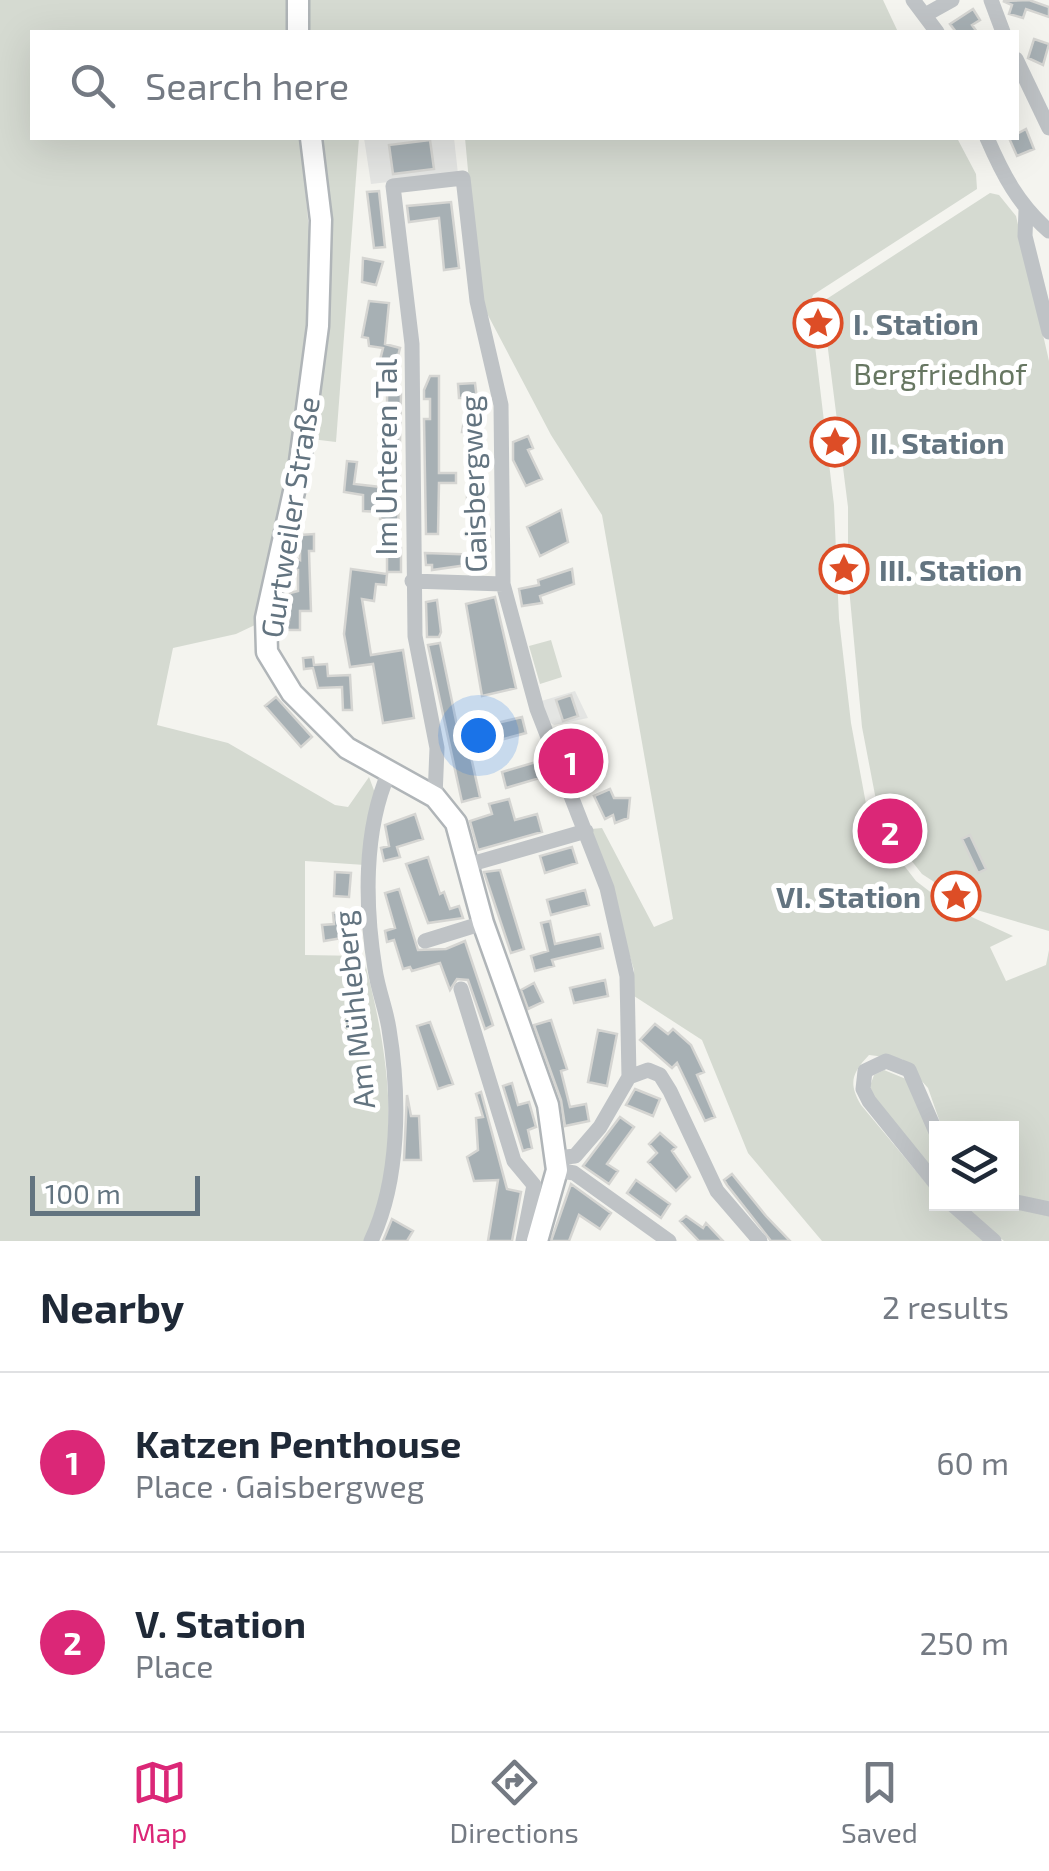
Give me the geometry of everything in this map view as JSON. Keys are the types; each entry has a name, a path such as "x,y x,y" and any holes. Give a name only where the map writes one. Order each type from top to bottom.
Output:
{"main road":[{"path":"298,0 298,30"},
{"name":"Gurtweiler Straße","path":"310,140 321,220 317,340 299,469 270,598 265,642 272,664 318,721 360,758 435,797"},
{"path":"435,797 456,823 483,924 534,1058 557,1164 537,1241"}],"street":[{"path":"913,0 935,30"},
{"path":"925,15 952,0"},
{"path":"990,0 1002,30"},
{"path":"924,30 925,15"},
{"path":"1019,62 1044,99 1049,128"},
{"path":"988,140 1006,182 1026,210 1049,231"},
{"name":"Im Unteren Tal","path":"435,797 438,748 415,636 412,344 393,186 463,178"},
{"name":"Gaisbergweg","path":"463,178 476,301 501,405 503,584 536,709 607,888 627,976 628,1076 600,1127 575,1156 557,1164"},
{"path":"1026,210 1024,236 1049,332"},
{"path":"412,580 503,584"},
{"name":"Am Mühleberg","path":"370,1241 386,1209 391,1172 390,1030 368,918 378,796 389,772"},
{"path":"468,865 586,831"},
{"path":"425,942 483,924"},
{"path":"462,989 514,1161 534,1185 523,1241"},
{"path":"929,1175 869,1100 863,1090 866,1071 886,1060 909,1070 931,1121"},
{"path":"628,1076 648,1070 664,1080 708,1178 760,1241"},
{"path":"557,1164 668,1241"},
{"path":"1019,1202 1049,1209"},
{"path":"960,1211 994,1241"}],"shaded area":[{"path":"364,140 454,140 458,174 371,184"},
{"path":"575,691 588,718 554,725 542,717 538,702"}],"green space":[{"path":"0,0 289,0 289,30 30,30 30,140 301,140 313,278 296,438 257,624 236,634 173,648 157,725 228,743 335,805 348,807 369,777 375,793 365,865 305,861 305,955 363,956 379,1027 388,1099 385,1171 377,1207 364,1241 0,1241"},
{"path":"301,0 883,0 897,30 302,30"},
{"path":"316,140 359,140 336,442 311,439"},
{"path":"465,140 958,140 976,174 977,189 813,295 810,304 834,505 839,619 851,723 869,820 916,881 950,907 1013,936 990,947 1006,981 1046,965 1049,950 1049,1204 1019,1196 1019,1121 940,1121 928,1088 902,1059 869,1055 854,1078 854,1090 861,1105 929,1187 929,1211 952,1211 984,1241 822,1241 748,1153 702,1040 634,996 634,970 591,829 602,828 654,927 673,919 602,515 551,435 480,300"},
{"name":"Bergfriedhof","path":"990,193 999,195 1016,216 1049,361 1049,931 977,910 922,874 880,821 862,727 848,577 848,507 822,302"},
{"path":"551,640 562,677 540,684 529,646"},
{"path":"884,1070 906,1079 929,1130 929,1166 874,1098 870,1086 874,1075"},
{"path":"1019,1208 1049,1216 1049,1241 1004,1241 968,1211"}],"building":[{"path":"1029,0 1049,7 1049,17 1026,9 1023,18 1009,14 1012,5 1003,1"},
{"path":"973,9 980,20 972,25 976,30 954,30 950,24"},
{"path":"1034,39 1049,44 1043,65 1028,58"},
{"path":"1026,129 1034,149 1017,156 1010,140 1019,140 1019,133"},
{"path":"430,140 434,169 393,174 389,145"},
{"path":"379,191 385,247 374,248 367,192"},
{"path":"451,202 459,268 444,270 439,218 409,222 407,206"},
{"path":"363,258 383,262 376,285 362,282"},
{"path":"369,301 389,303 385,344 400,348 394,372 378,368 383,348 369,346 368,338 362,337"},
{"path":"430,376 439,376 439,473 456,473 456,483 439,483 438,534 426,534 424,419 430,419 430,399 424,399 424,390"},
{"path":"475,383 481,432 462,432 468,398 459,398 458,384"},
{"path":"387,394 401,394 398,534 388,534 391,522 380,519 380,512 363,511 363,495 344,492 347,461 357,462 354,484 381,487 381,482 387,482"},
{"path":"528,436 533,448 528,450 542,479 526,486 513,460 513,442"},
{"path":"467,486 485,486 490,537 474,537 473,503 467,500"},
{"path":"561,510 568,542 540,556 527,527"},
{"path":"314,534 314,551 309,551 311,611 300,611 300,630 280,630 280,620 289,620 290,593 298,591 298,570 291,568 294,557 300,560 300,535"},
{"path":"387,547 401,548 401,572 387,572"},
{"path":"425,553 483,555 482,572 467,572 467,565 432,570 432,565 426,565"},
{"path":"351,569 387,574 386,585 376,584 374,601 362,599 371,655 403,650 414,718 383,723 373,664 350,667 344,634"},
{"path":"572,569 574,584 540,596 542,603 522,606 519,589 539,585 538,580"},
{"path":"495,597 516,688 482,696 466,604"},
{"path":"437,600 441,632 439,637 427,637 426,602"},
{"path":"440,643 462,750 469,748 480,797 462,802 428,645"},
{"path":"313,657 314,665 327,664 328,676 350,675 352,710 343,710 342,687 318,688 313,668 304,669 303,658"},
{"path":"571,695 578,716 563,721 556,700"},
{"path":"276,697 312,737 301,747 265,706"},
{"path":"522,717 526,733 493,742 489,725"},
{"path":"590,731 600,758 595,779 591,766 574,772 566,752 583,746 579,735"},
{"path":"536,762 540,778 506,788 502,772"},
{"path":"610,789 614,798 630,798 628,818 615,823 613,815 605,819 594,796"},
{"path":"509,799 515,820 537,814 542,832 478,850 470,821 492,814 489,804"},
{"path":"415,814 423,839 397,847 400,857 384,861 381,848 389,846 385,825"},
{"path":"970,835 986,869 978,873 962,839"},
{"path":"572,847 577,863 545,873 540,856"},
{"path":"428,857 440,894 444,892 450,909 459,906 463,918 428,923 406,864"},
{"path":"500,870 524,949 511,953 484,872"},
{"path":"335,872 351,873 349,897 334,896"},
{"path":"399,889 418,950 446,949 465,941 493,1025 485,1029 468,980 457,979 450,990 440,963 412,971 410,967 403,969 394,940 387,942 385,931 395,928 385,893"},
{"path":"585,890 589,905 551,915 547,900"},
{"path":"345,911 348,937 324,941 322,925 334,924 333,913"},
{"path":"550,921 555,944 600,934 603,948 552,960 554,966 535,971 531,956 548,951 541,923"},
{"path":"605,980 608,996 574,1003 570,988"},
{"path":"534,983 543,1002 528,1009 521,990"},
{"path":"551,1020 567,1069 561,1071 570,1107 586,1104 589,1121 565,1126 561,1100 534,1025"},
{"path":"430,1022 453,1084 438,1089 417,1026"},
{"path":"655,1024 668,1034 673,1029 691,1045 704,1072 697,1075 715,1117 705,1121 677,1063 672,1068 640,1040"},
{"path":"598,1030 617,1034 607,1086 588,1082"},
{"path":"512,1083 518,1105 529,1102 536,1127 528,1130 532,1148 523,1151 503,1086"},
{"path":"635,1089 660,1099 653,1116 626,1105"},
{"path":"481,1092 507,1189 521,1192 512,1241 488,1241 498,1180 474,1181 467,1157 478,1150 476,1118 483,1117 476,1094"},
{"path":"407,1095 411,1116 419,1116 421,1160 404,1160"},
{"path":"620,1117 634,1127 607,1164 618,1171 609,1184 583,1166"},
{"path":"660,1133 676,1147 672,1151 690,1177 676,1191 648,1162 657,1153 649,1144"},
{"path":"732,1174 790,1241 771,1241 724,1180"},
{"path":"636,1180 670,1204 661,1218 627,1193"},
{"path":"571,1184 611,1213 600,1229 579,1215 569,1241 551,1241"},
{"path":"686,1216 703,1228 706,1223 723,1241 699,1241 680,1221"},
{"path":"392,1219 413,1231 407,1241 383,1241"}],"place":[{"name":"I. Station","path":"818,323"},
{"name":"II. Station","path":"835,442"},
{"name":"III. Station","path":"844,569"},
{"name":"Katzen Penthouse","path":"571,761"},
{"name":"V. Station","path":"890,831"},
{"name":"VI. Station","path":"956,896"}]}
